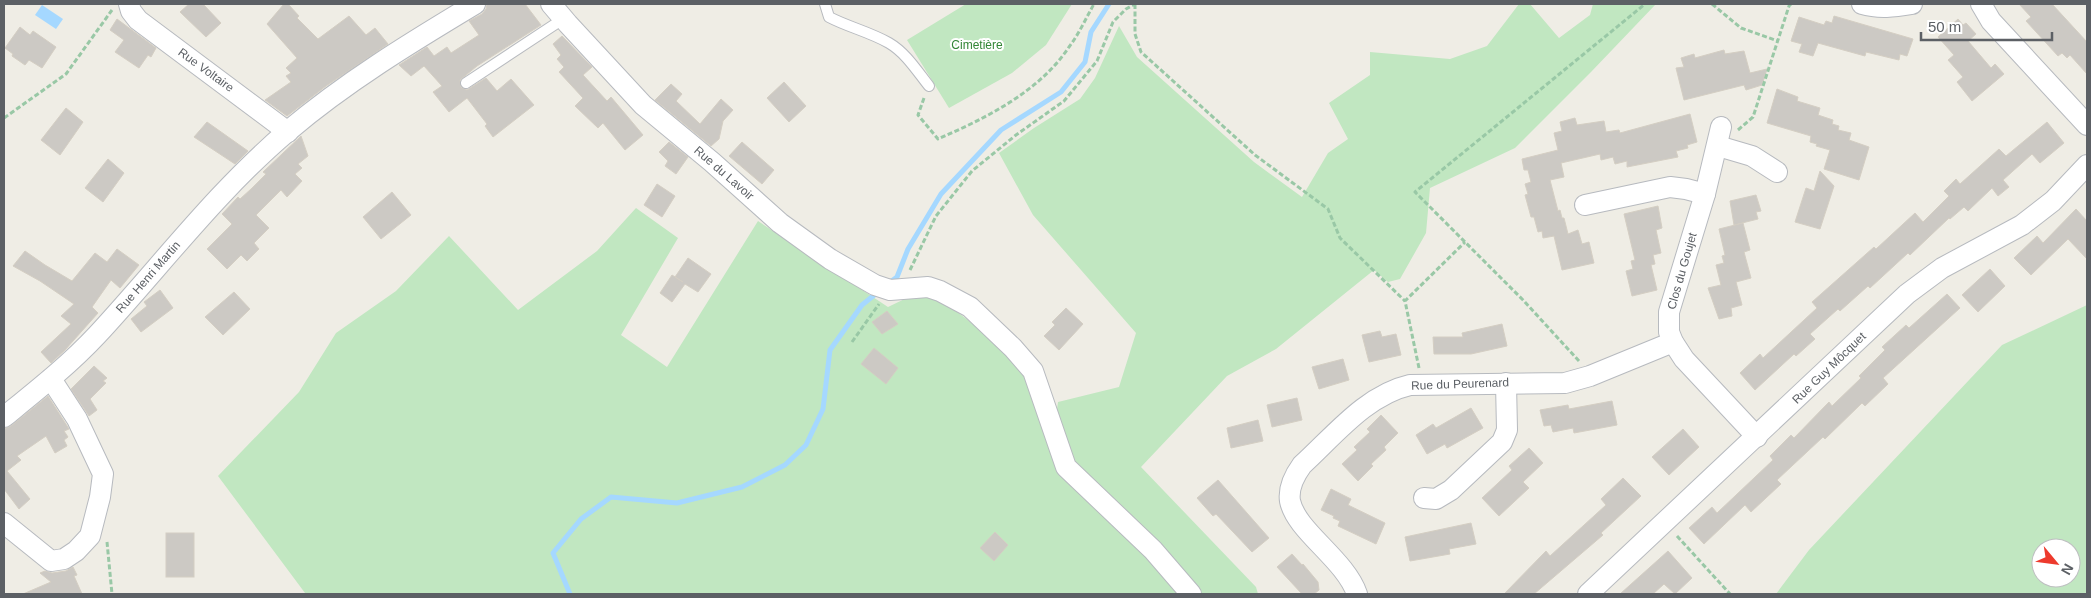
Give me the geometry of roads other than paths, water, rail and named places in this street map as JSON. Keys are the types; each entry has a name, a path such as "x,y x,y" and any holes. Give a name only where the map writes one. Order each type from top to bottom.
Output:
{"street":[{"name":"Rue Voltaire","path":"128,4 138,20 288,132"},
{"name":"Rue Henri Martin","path":"4,417 51,378 96,336 198,220 288,132 378,63 475,4"},
{"path":"1862,4 1888,8 1912,4"},
{"path":"1981,4 1990,21 2087,125"},
{"name":"Rue du Lavoir","path":"557,12 643,105 712,162 780,223 830,259 875,284 898,289 928,288 940,291 970,307 1013,348 1033,371 1066,467 1153,550 1191,594"},
{"name":"Clos du Goujet","path":"1757,437 1684,358 1673,342 1669,332 1669,312 1705,194 1719,136 1778,172"},
{"name":"Rue Guy Môcquet","path":"1588,594 1757,437 1906,294 1942,268 2022,225 2053,201 2087,165"},
{"path":"1585,205 1670,187 1705,194"},
{"name":"Rue du Peurenard","path":"1357,594 1346,572 1302,522 1293,509 1290,500 1292,481 1302,466 1373,401 1397,388 1422,383 1565,383 1590,376 1673,342"},
{"path":"4,522 51,561 64,559 76,552 90,536 104,474 78,419 51,378"},
{"path":"1424,498 1436,499 1451,490 1502,442 1507,430 1506,383"}],"lane":[{"path":"825,4 828,16 842,24 889,43 904,54 929,86"},
{"path":"466,83 557,12"}],"water":[{"path":"42,5 63,19 56,29 35,15"}],"waterway":[{"path":"889,283 897,277 908,249 941,194 1001,130 1061,92 1085,62 1091,32 1109,4"},
{"path":"570,594 553,553 581,519 611,497 677,503 742,487 785,465 806,445 823,409 830,350 862,305 878,292"}],"park label":[{"name":"Cimetière","path":"977,45"}]}
